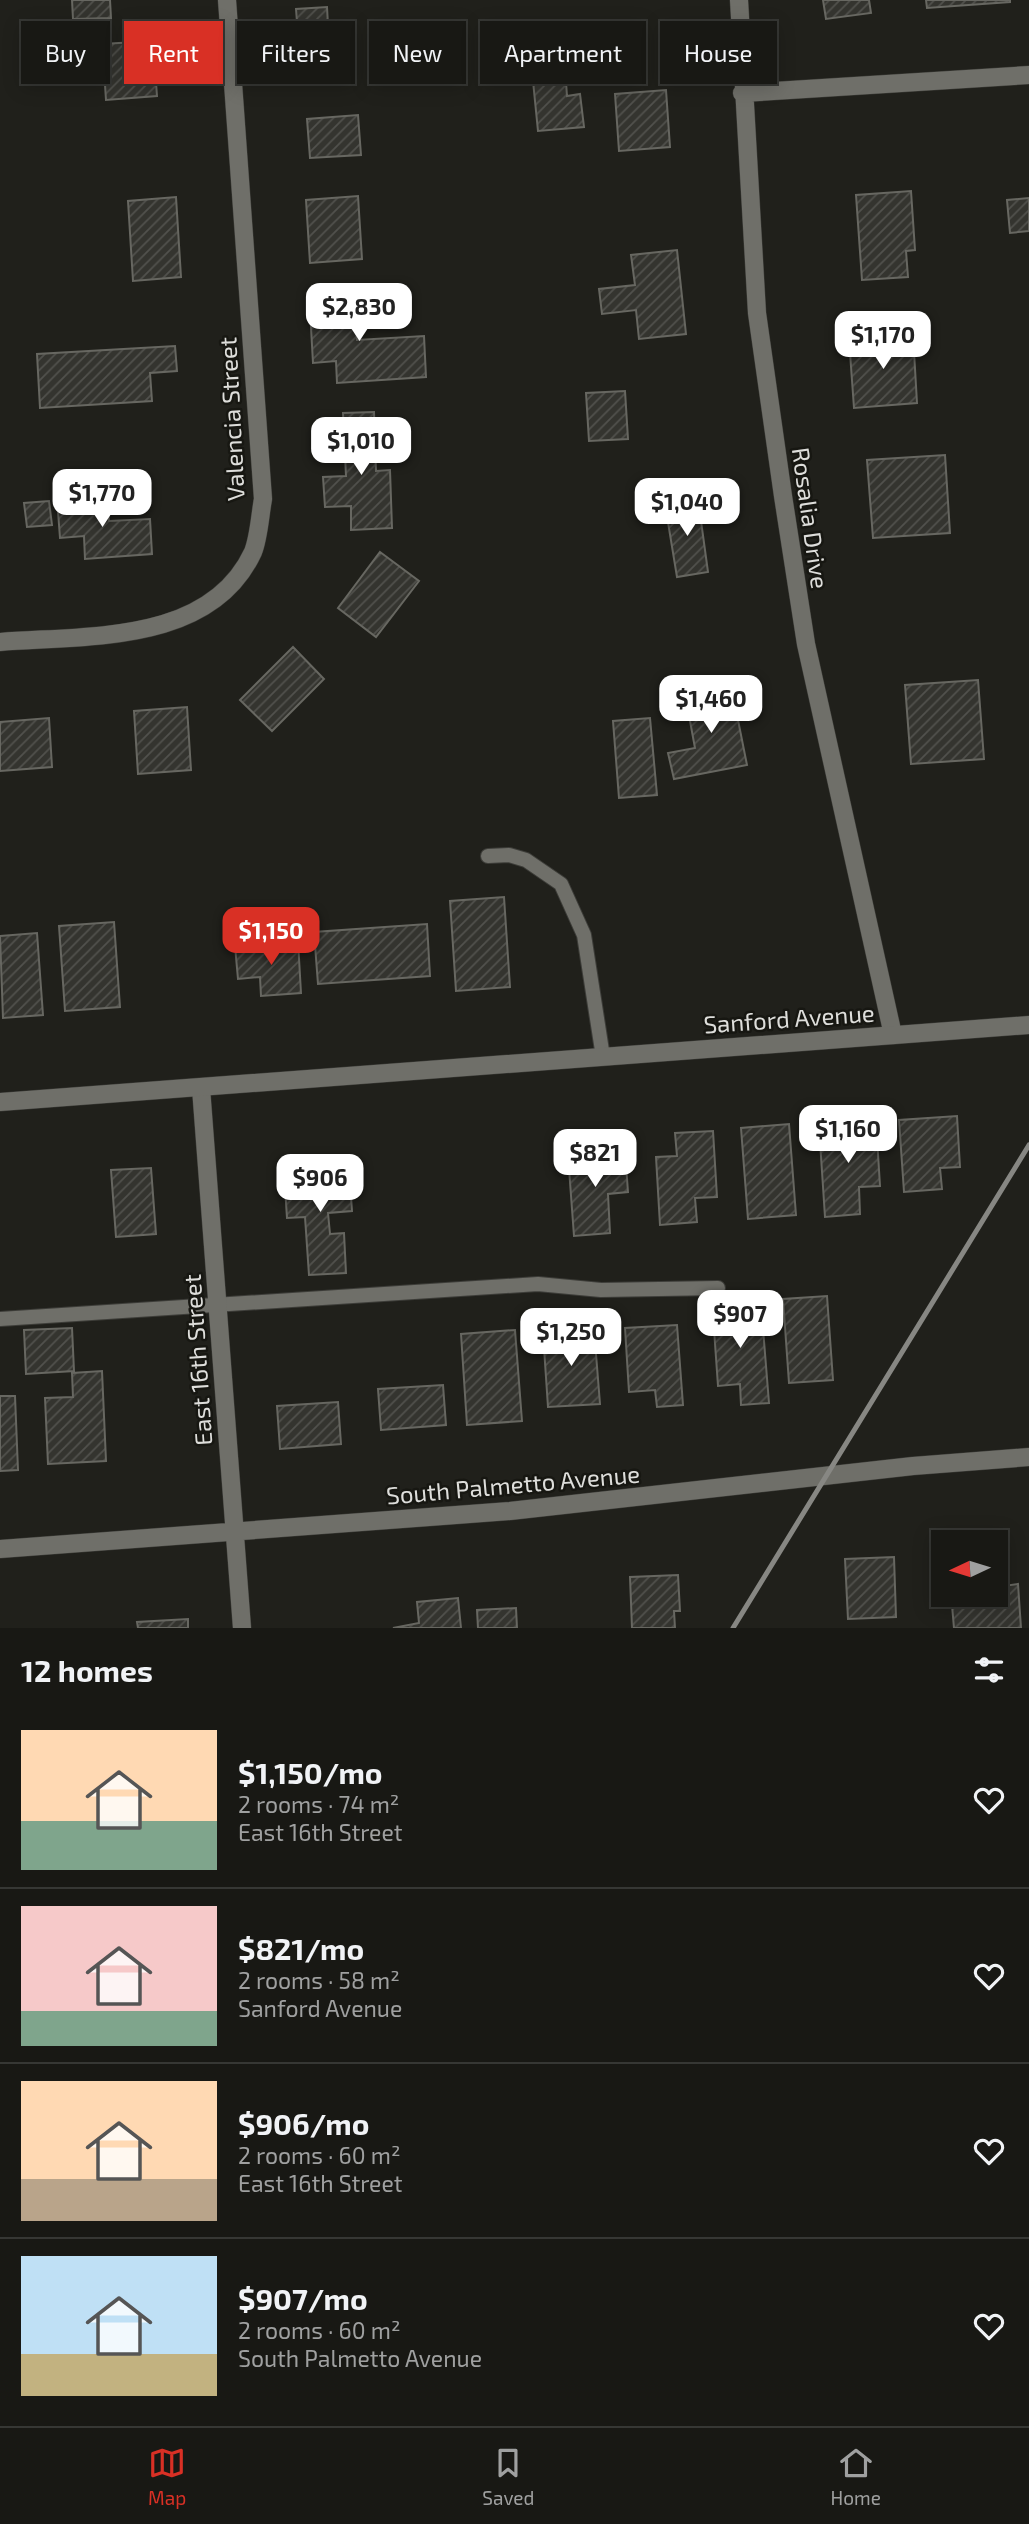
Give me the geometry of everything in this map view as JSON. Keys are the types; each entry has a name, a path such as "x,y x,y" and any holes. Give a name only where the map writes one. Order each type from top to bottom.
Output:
{"street":[{"name":"Valencia Street","path":"0,642 131,632 183,619 226,591 253,551 263,499 227,0"},
{"name":"Rosalia Drive","path":"739,0 742,93 757,313 806,644 893,1035"},
{"path":"742,93 1029,75"},
{"name":"Sanford Avenue","path":"0,1102 1029,1025"},
{"name":"East 16th Street","path":"201,1088 242,1628"},
{"name":"South Palmetto Avenue","path":"0,1549 510,1511 913,1466 1029,1457"}],"lane":[{"path":"488,856 509,855 526,860 561,884 584,935 604,1057"},
{"path":"0,1319 538,1284 601,1290 718,1287"}],"building":[{"path":"72,0 110,0 111,18 73,19"},
{"path":"823,0 869,0 871,13 826,19"},
{"path":"926,0 1010,0 1010,2 927,8"},
{"path":"327,7 328,21 297,21 296,9"},
{"path":"124,43 124,84 156,84 157,96 106,100 105,84 110,84 110,44"},
{"path":"533,84 566,84 567,96 580,94 584,127 538,131"},
{"path":"666,90 670,147 619,151 615,94"},
{"path":"358,115 361,155 310,158 307,119"},
{"path":"911,191 915,250 906,251 908,277 862,280 856,195"},
{"path":"358,196 362,259 310,263 306,200"},
{"path":"176,197 181,277 133,281 128,201"},
{"path":"1029,198 1029,231 1010,233 1007,200"},
{"path":"677,250 686,334 639,339 636,310 602,314 599,289 635,285 631,255"},
{"path":"354,289 357,340 424,336 426,377 337,383 336,361 313,363 309,292"},
{"path":"913,334 917,403 854,408 849,339"},
{"path":"175,346 177,371 150,373 152,401 40,408 37,354"},
{"path":"625,391 628,439 589,441 586,393"},
{"path":"374,412 376,471 390,470 392,528 351,530 351,506 325,507 323,477 346,476 343,413"},
{"path":"945,455 950,533 873,538 867,460"},
{"path":"107,495 109,521 150,519 152,554 85,559 84,536 60,538 57,498"},
{"path":"698,499 708,572 677,577 665,504"},
{"path":"49,501 52,525 27,527 24,503"},
{"path":"380,552 419,581 376,637 338,608"},
{"path":"293,647 324,679 272,731 240,700"},
{"path":"978,680 984,759 911,764 905,685"},
{"path":"731,685 747,765 674,779 668,753 695,748 685,694"},
{"path":"187,707 191,770 138,774 134,711"},
{"path":"49,718 52,767 0,771 0,722"},
{"path":"650,718 657,795 619,798 613,721"},
{"path":"504,897 510,987 456,991 450,901"},
{"path":"114,922 120,1007 65,1011 59,926"},
{"path":"427,924 430,976 318,984 314,932"},
{"path":"37,933 43,1015 3,1018 0,936"},
{"path":"298,941 301,993 261,996 260,977 238,979 235,946"},
{"path":"957,1116 960,1167 940,1168 942,1189 904,1192 899,1120"},
{"path":"876,1122 880,1186 859,1187 860,1214 825,1217 819,1126"},
{"path":"789,1124 796,1215 748,1219 741,1128"},
{"path":"713,1131 717,1197 695,1198 697,1222 660,1225 656,1157 677,1156 675,1133"},
{"path":"625,1151 628,1192 608,1194 610,1233 574,1236 568,1155"},
{"path":"151,1168 156,1234 116,1237 111,1170"},
{"path":"349,1168 352,1211 328,1213 330,1234 344,1233 346,1273 309,1275 305,1217 287,1218 284,1172"},
{"path":"827,1296 833,1380 789,1383 783,1299"},
{"path":"746,1298 747,1317 762,1316 769,1403 741,1405 740,1384 718,1386 712,1301"},
{"path":"677,1325 683,1405 657,1407 655,1390 629,1392 625,1328"},
{"path":"72,1328 74,1371 26,1374 24,1330"},
{"path":"594,1329 600,1404 548,1407 543,1333"},
{"path":"515,1330 522,1421 467,1425 461,1334"},
{"path":"102,1371 106,1461 48,1464 45,1398 73,1397 72,1373"},
{"path":"443,1385 446,1425 381,1430 378,1389"},
{"path":"0,1396 15,1396 18,1470 0,1471"},
{"path":"338,1402 341,1444 280,1449 277,1406"},
{"path":"894,1557 896,1617 848,1619 845,1559"},
{"path":"678,1575 680,1611 674,1611 675,1628 632,1628 630,1577"},
{"path":"1018,1584 1021,1628 954,1628 952,1607 1008,1607 1008,1585"},
{"path":"458,1598 461,1628 393,1628 419,1623 417,1602"},
{"path":"516,1608 517,1628 478,1628 477,1610"},
{"path":"188,1619 188,1628 138,1628 137,1622"}],"railway":[{"path":"733,1628 1029,1145"}]}
